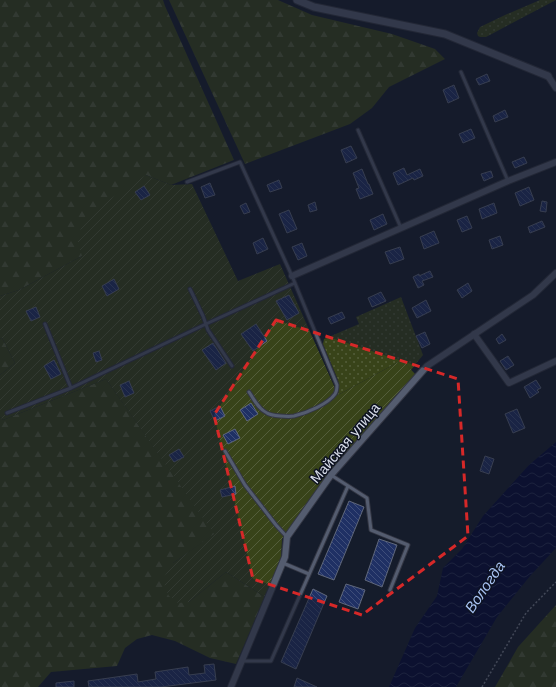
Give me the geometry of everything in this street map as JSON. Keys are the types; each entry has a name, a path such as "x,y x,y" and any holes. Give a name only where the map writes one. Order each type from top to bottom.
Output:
{"street":[{"path":"297,0 314,7 445,34 548,76 556,88"},
{"path":"292,276 508,181 556,162"},
{"name":"Майская улица","path":"231,687 283,563 287,537 331,475 427,366 533,295 556,273"},
{"path":"474,334 509,382 556,361"}],"lane":[{"path":"461,72 508,181"},
{"path":"358,130 401,228"},
{"path":"187,182 240,162 292,276 337,385 336,394 328,401 318,408 293,416 267,414 259,408 249,392"},
{"path":"7,413 71,388 295,283"},
{"path":"190,289 208,330 232,366"},
{"path":"45,324 71,388"},
{"path":"225,451 245,485 287,537"},
{"path":"331,475 367,498 371,530 408,545 390,590"},
{"path":"242,661 271,661 348,486"},
{"path":"283,563 309,574"}],"path":[{"path":"482,687 526,613 556,582"}],"highlighted area":[{"path":"276,320 458,379 468,536 362,615 253,579 214,415"}],"green space":[{"path":"0,0 163,0 234,160 171,185 146,175 82,256 19,290 0,296"},
{"path":"169,0 278,0 312,15 392,34 435,49 445,59 389,87 372,108 350,124 245,164"},
{"path":"540,0 556,0 486,37 478,36 477,33 480,27"},
{"path":"146,175 171,185 192,184 238,281 280,264 338,395 402,360 416,375 329,474 282,539 281,557 265,597 226,572 189,602 178,603 169,596 165,588 164,577 173,563 214,534 106,379 3,420 0,417 0,375 15,363 2,338 0,339 0,296 19,290 82,256 77,239 86,215"},
{"path":"401,297 423,355 411,370 402,360 338,395 338,380 323,344 324,339 359,324 356,317"},
{"path":"2,338 15,363 0,375 0,339"},
{"path":"106,379 215,534 173,563 189,602 226,572 265,597 236,664 210,658 175,641 152,635 137,639 125,648 117,666 51,672 38,687 0,687 0,417 3,420"},
{"path":"556,605 556,687 495,687 518,647"}],"water":[{"name":"Вологда","path":"556,442 556,548 530,576 497,617 456,687 389,687 415,628 437,596 443,568 462,549 483,516 529,465"}],"building":[{"path":"487,74 490,81 479,85 476,79"},
{"path":"454,85 459,98 448,103 443,90"},
{"path":"505,110 508,117 495,122 493,116"},
{"path":"471,129 475,138 463,143 459,134"},
{"path":"351,146 357,158 346,163 341,150"},
{"path":"524,157 527,163 515,168 512,162"},
{"path":"404,168 407,175 420,169 423,176 414,180 413,178 398,185 393,173"},
{"path":"362,169 373,194 360,199 356,189 359,188 353,173"},
{"path":"491,171 493,177 484,181 481,174"},
{"path":"279,180 282,188 270,192 267,185"},
{"path":"210,183 215,195 205,198 201,187"},
{"path":"144,186 150,195 141,200 135,192"},
{"path":"529,187 534,200 520,206 515,193"},
{"path":"542,201 547,202 546,212 540,211"},
{"path":"315,202 317,210 310,212 308,205"},
{"path":"246,203 250,212 244,214 240,206"},
{"path":"494,203 497,213 482,219 479,209"},
{"path":"289,210 297,229 287,233 279,214"},
{"path":"383,214 387,224 374,230 370,220"},
{"path":"467,216 472,228 462,232 457,220"},
{"path":"542,221 545,227 530,233 528,227"},
{"path":"434,231 439,243 424,249 420,237"},
{"path":"500,236 503,245 492,249 489,240"},
{"path":"263,238 268,249 257,254 253,243"},
{"path":"302,243 307,256 298,260 292,247"},
{"path":"400,247 404,259 390,264 385,252"},
{"path":"430,271 433,277 422,281 424,285 418,288 413,277"},
{"path":"114,279 119,289 107,296 102,286"},
{"path":"468,283 472,291 462,298 457,290"},
{"path":"381,292 386,301 372,307 368,298"},
{"path":"289,295 299,313 287,320 276,301"},
{"path":"426,300 431,311 417,318 412,308"},
{"path":"36,307 40,317 31,321 26,311"},
{"path":"342,312 345,318 331,324 328,318"},
{"path":"256,324 267,341 253,351 241,334"},
{"path":"425,332 430,344 422,348 416,336"},
{"path":"502,334 506,340 499,344 496,339"},
{"path":"213,343 226,363 216,370 202,350"},
{"path":"99,351 102,360 96,362 93,353"},
{"path":"508,356 514,365 506,370 500,361"},
{"path":"54,360 61,374 51,379 44,366"},
{"path":"536,380 541,388 537,390 539,392 530,398 524,387"},
{"path":"129,381 134,393 125,397 120,385"},
{"path":"251,403 258,414 247,421 240,410"},
{"path":"220,406 225,416 215,421 210,411"},
{"path":"517,409 525,428 513,433 505,414"},
{"path":"235,429 240,438 228,444 223,435"},
{"path":"179,449 184,457 174,462 169,455"},
{"path":"485,456 494,459 489,474 480,471"},
{"path":"235,486 236,494 222,497 220,490"},
{"path":"349,501 364,507 334,580 318,574"},
{"path":"379,539 397,545 382,587 365,580"},
{"path":"346,584 365,590 358,609 339,602"},
{"path":"313,589 327,596 296,669 281,662"},
{"path":"214,664 216,680 161,687 89,687 88,681 137,674 138,682 156,679 155,672 188,667 189,675 205,673 204,665"},
{"path":"297,678 317,687 294,687"},
{"path":"74,681 74,687 56,687 56,683"}]}
